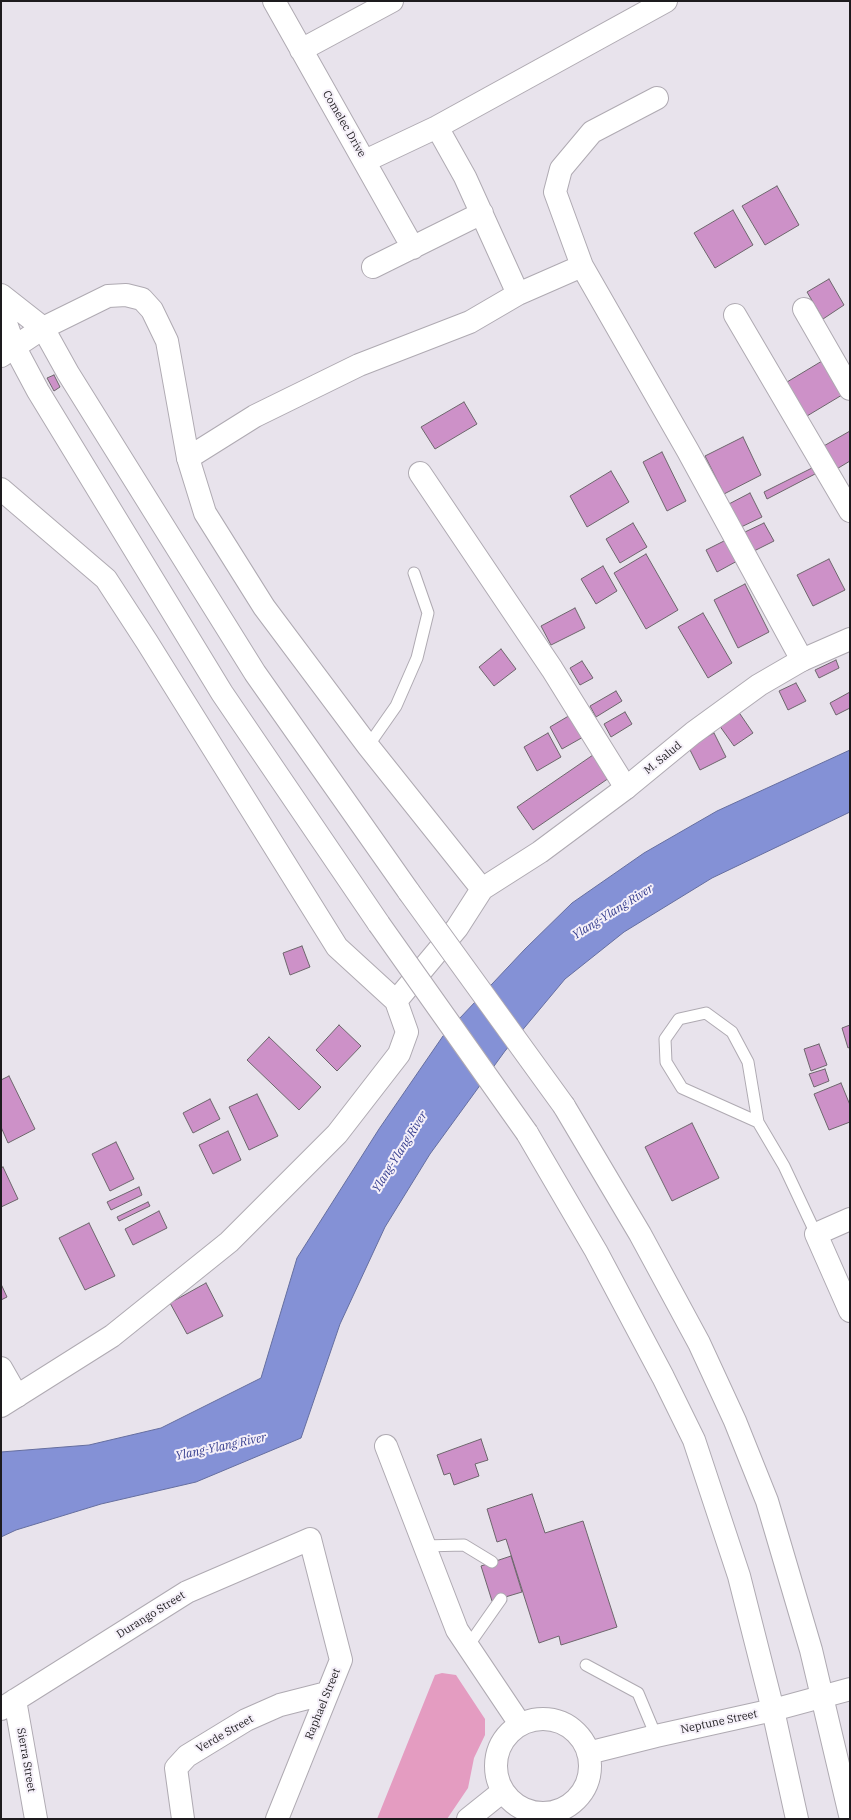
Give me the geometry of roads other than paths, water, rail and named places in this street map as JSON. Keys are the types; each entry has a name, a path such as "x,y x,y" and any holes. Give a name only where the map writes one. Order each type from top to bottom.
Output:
{"street":[{"name":"Comelec Drive","path":"274,1 413,248"},
{"path":"301,50 392,1"},
{"path":"365,162 437,127 666,1"},
{"path":"656,98 592,132 561,169 555,192 582,266 688,451 802,660"},
{"path":"437,127 465,177 518,294"},
{"path":"373,267 482,213"},
{"path":"188,458 255,416 359,364 470,322 518,294 582,266"},
{"path":"1,295 43,328 68,373 255,674 409,892 564,1106 651,1255 699,1343 735,1421 767,1502 823,1697 850,1816"},
{"path":"7,351 43,328 108,296 126,295 142,299 152,310 167,341 188,458 204,513 264,607 368,746 482,889 458,928 396,1001"},
{"path":"1,309 7,351 38,390 222,693 380,924 527,1133 596,1250 663,1377 694,1440 739,1576 773,1710 797,1819"},
{"path":"804,309 850,388"},
{"path":"735,315 850,510"},
{"path":"420,473 552,668 626,788"},
{"path":"1,490 106,579 338,947 396,1001 407,1032 398,1054 338,1134 229,1242 112,1336 9,1401 1,1368"},
{"name":"M. Salud","path":"482,889 540,852 626,788 693,733 759,685 802,660 850,639"},
{"path":"850,1219 816,1234 850,1311"},
{"path":"386,1446 457,1630 520,1724"},
{"name":"Raphael Street","path":"277,1819 341,1660 310,1539"},
{"name":"Durango Street","path":"8,1705 188,1592 310,1539"},
{"name":"Neptune Street","path":"588,1753 773,1710 850,1689"},
{"name":"Verde Street","path":"183,1819 176,1768 187,1756 246,1720 280,1705 327,1693"},
{"name":"Sierra Street","path":"8,1705 36,1819"},
{"path":"542,1718 555,1719 567,1724 584,1741 588,1753 590,1765 589,1778 577,1799 556,1811 544,1813 532,1812 520,1808 502,1791 498,1781 496,1770 497,1754 504,1739 511,1730 520,1724 542,1718"},
{"path":"468,1819 502,1791"}],"lane":[{"path":"368,746 396,706 417,658 428,613 414,573"},
{"path":"758,1122 682,1088 666,1062 665,1039 679,1019 706,1013 732,1032 748,1062 758,1122 784,1166 816,1234"},
{"path":"424,1546 464,1545 492,1562"},
{"path":"468,1646 502,1599"},
{"path":"586,1665 638,1693 656,1736"}],"water":[{"name":"Ylang-Ylang River","path":"850,750 850,812 712,878 624,932 565,979 505,1051 430,1154 385,1227 340,1324 301,1438 196,1482 101,1504 16,1530 1,1537 1,1452 89,1445 161,1428 261,1378 297,1258 379,1129 443,1036 525,949 572,903 644,853 717,811"}]}
